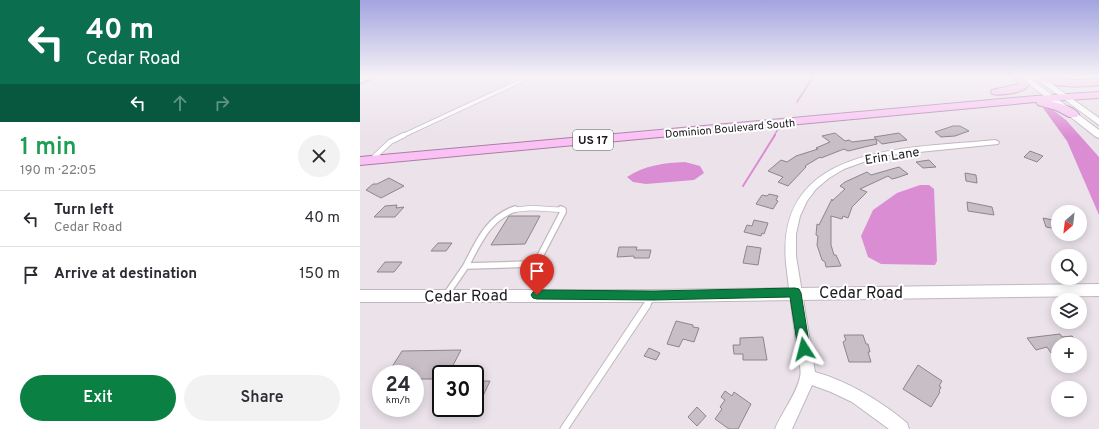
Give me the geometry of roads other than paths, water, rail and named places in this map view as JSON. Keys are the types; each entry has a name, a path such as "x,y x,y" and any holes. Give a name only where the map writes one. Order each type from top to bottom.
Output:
{"highway":[{"name":"Dominion Boulevard South","path":"365,161 757,120 954,97"},
{"name":"Dominion Boulevard South","path":"360,151 757,120 982,105 1029,97"},
{"name":"Dominion Boulevard South","path":"1066,98 1077,97"},
{"path":"982,105 1039,103 1060,107 1074,114"}],"street":[{"path":"1057,97 1099,135"},
{"path":"1066,98 1099,122"},
{"name":"Erin Lane","path":"808,377 790,256 790,236 793,220 799,205 808,192 831,172 846,164 879,154 995,142"},
{"name":"Cedar Road","path":"360,296 654,296 1099,290"},
{"path":"783,429 808,377 832,383 857,395 881,411 901,429"}],"lane":[{"path":"365,161 403,135 486,97"},
{"path":"445,296 466,266 487,228 498,218 516,209 563,210 538,260 531,264 466,266"},
{"path":"564,429 654,296"}],"waterway":[{"path":"797,102 800,97"},
{"path":"774,136 778,129"},
{"path":"743,186 775,135"}]}
